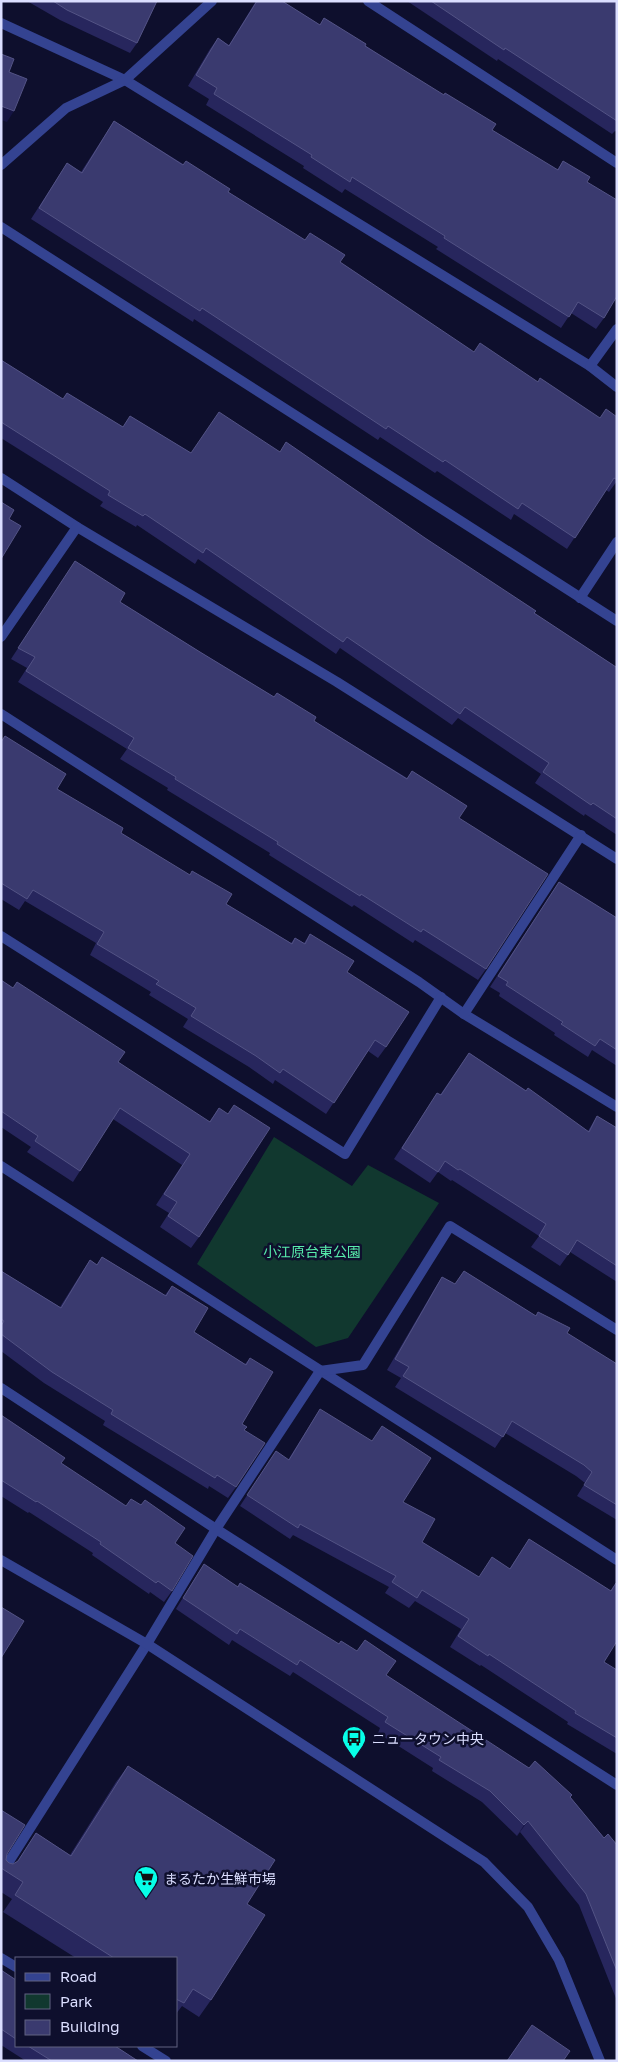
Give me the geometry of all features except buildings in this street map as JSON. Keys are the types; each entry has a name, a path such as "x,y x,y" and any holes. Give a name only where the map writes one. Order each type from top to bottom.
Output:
{"street":[{"path":"1,165 66,108 125,80 212,1"},
{"path":"368,1 617,163"},
{"path":"1,23 125,80 590,366 617,386"},
{"path":"1,227 617,621"},
{"path":"590,366 617,329"},
{"path":"1,478 76,527 337,682 617,859"},
{"path":"1,637 76,527"},
{"path":"580,598 617,542"},
{"path":"1,714 441,997 464,1014 617,1107"},
{"path":"464,1014 581,835"},
{"path":"1,936 345,1154 441,997"},
{"path":"1,1166 617,1560"},
{"path":"1,1874 147,1644 216,1529 320,1371 363,1365 450,1226 617,1330"},
{"path":"1,1388 216,1529 617,1785"},
{"path":"1,1560 147,1644 484,1862 528,1907 558,1960 600,2061"},
{"path":"1,1958 15,1966"},
{"path":"144,2047 166,2061"}],"green space":[{"name":"小江原台東公園","path":"274,1137 352,1186 368,1165 439,1203 348,1338 316,1347 197,1264"}],"place":[{"name":"ニュータウン中央","path":"354,1759"},
{"name":"まるたか生鮮市場","path":"146,1899"}]}
